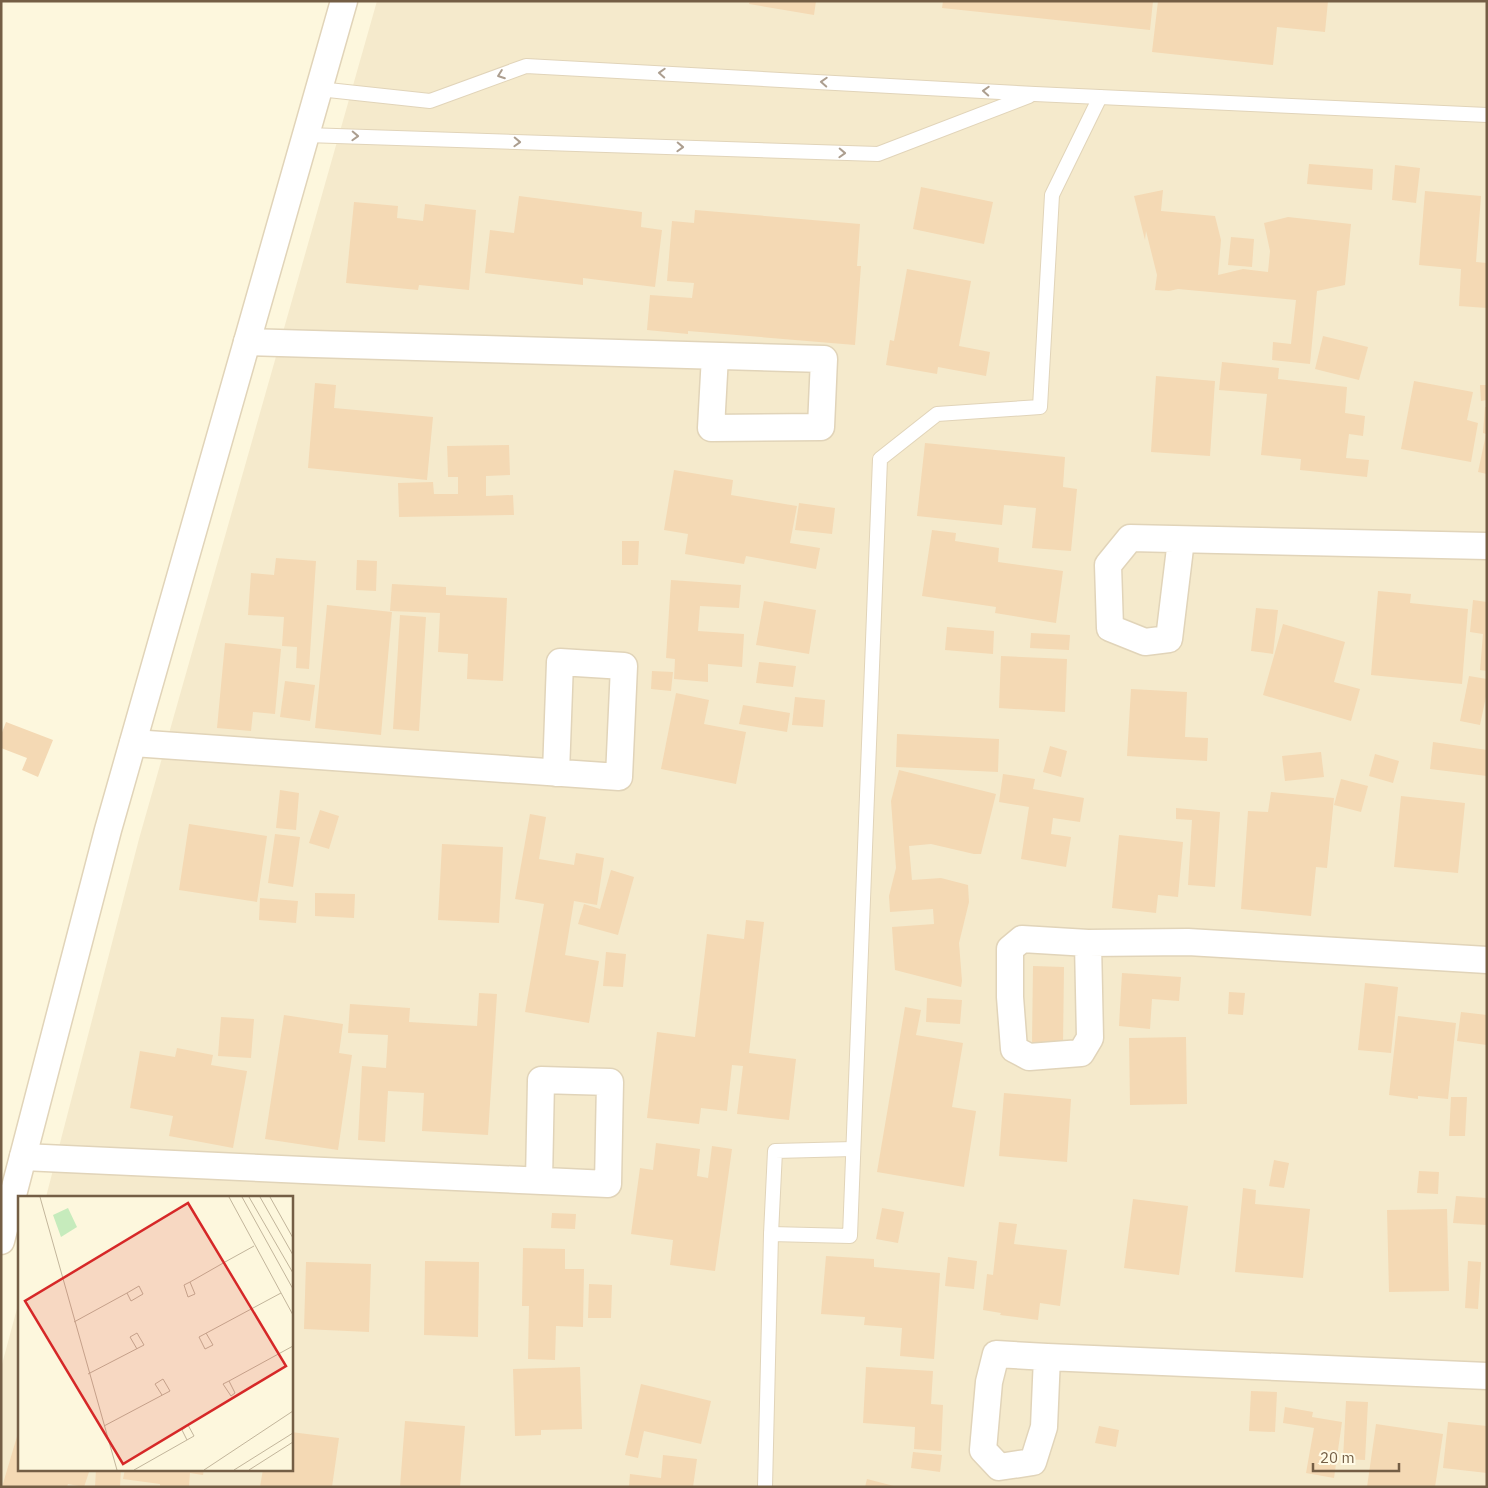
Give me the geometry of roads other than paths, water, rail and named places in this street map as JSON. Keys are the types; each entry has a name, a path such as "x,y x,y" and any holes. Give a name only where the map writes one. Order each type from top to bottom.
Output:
{"street":[{"path":"1,1241 108,830 344,1"},
{"path":"247,342 824,359 821,427 711,428 715,356"},
{"path":"1181,540 1487,546"},
{"path":"133,743 556,773 619,777 624,666 560,662 556,773"},
{"path":"1088,943 1090,1038 1081,1053 1029,1057 1014,1049 1010,996 1010,950 1022,939 1088,943 1188,942 1487,960"},
{"path":"23,1157 539,1181 608,1184 610,1082 542,1080 539,1181"},
{"path":"1047,1357 1487,1376"}],"lane":[{"path":"319,89 430,101 526,66 1035,94 1487,115"},
{"path":"306,134 878,154 1035,94"},
{"path":"771,1234 850,1236 880,459 937,414 1040,406 1052,195 1100,97"},
{"path":"764,1487 775,1151 853,1149"}]}
